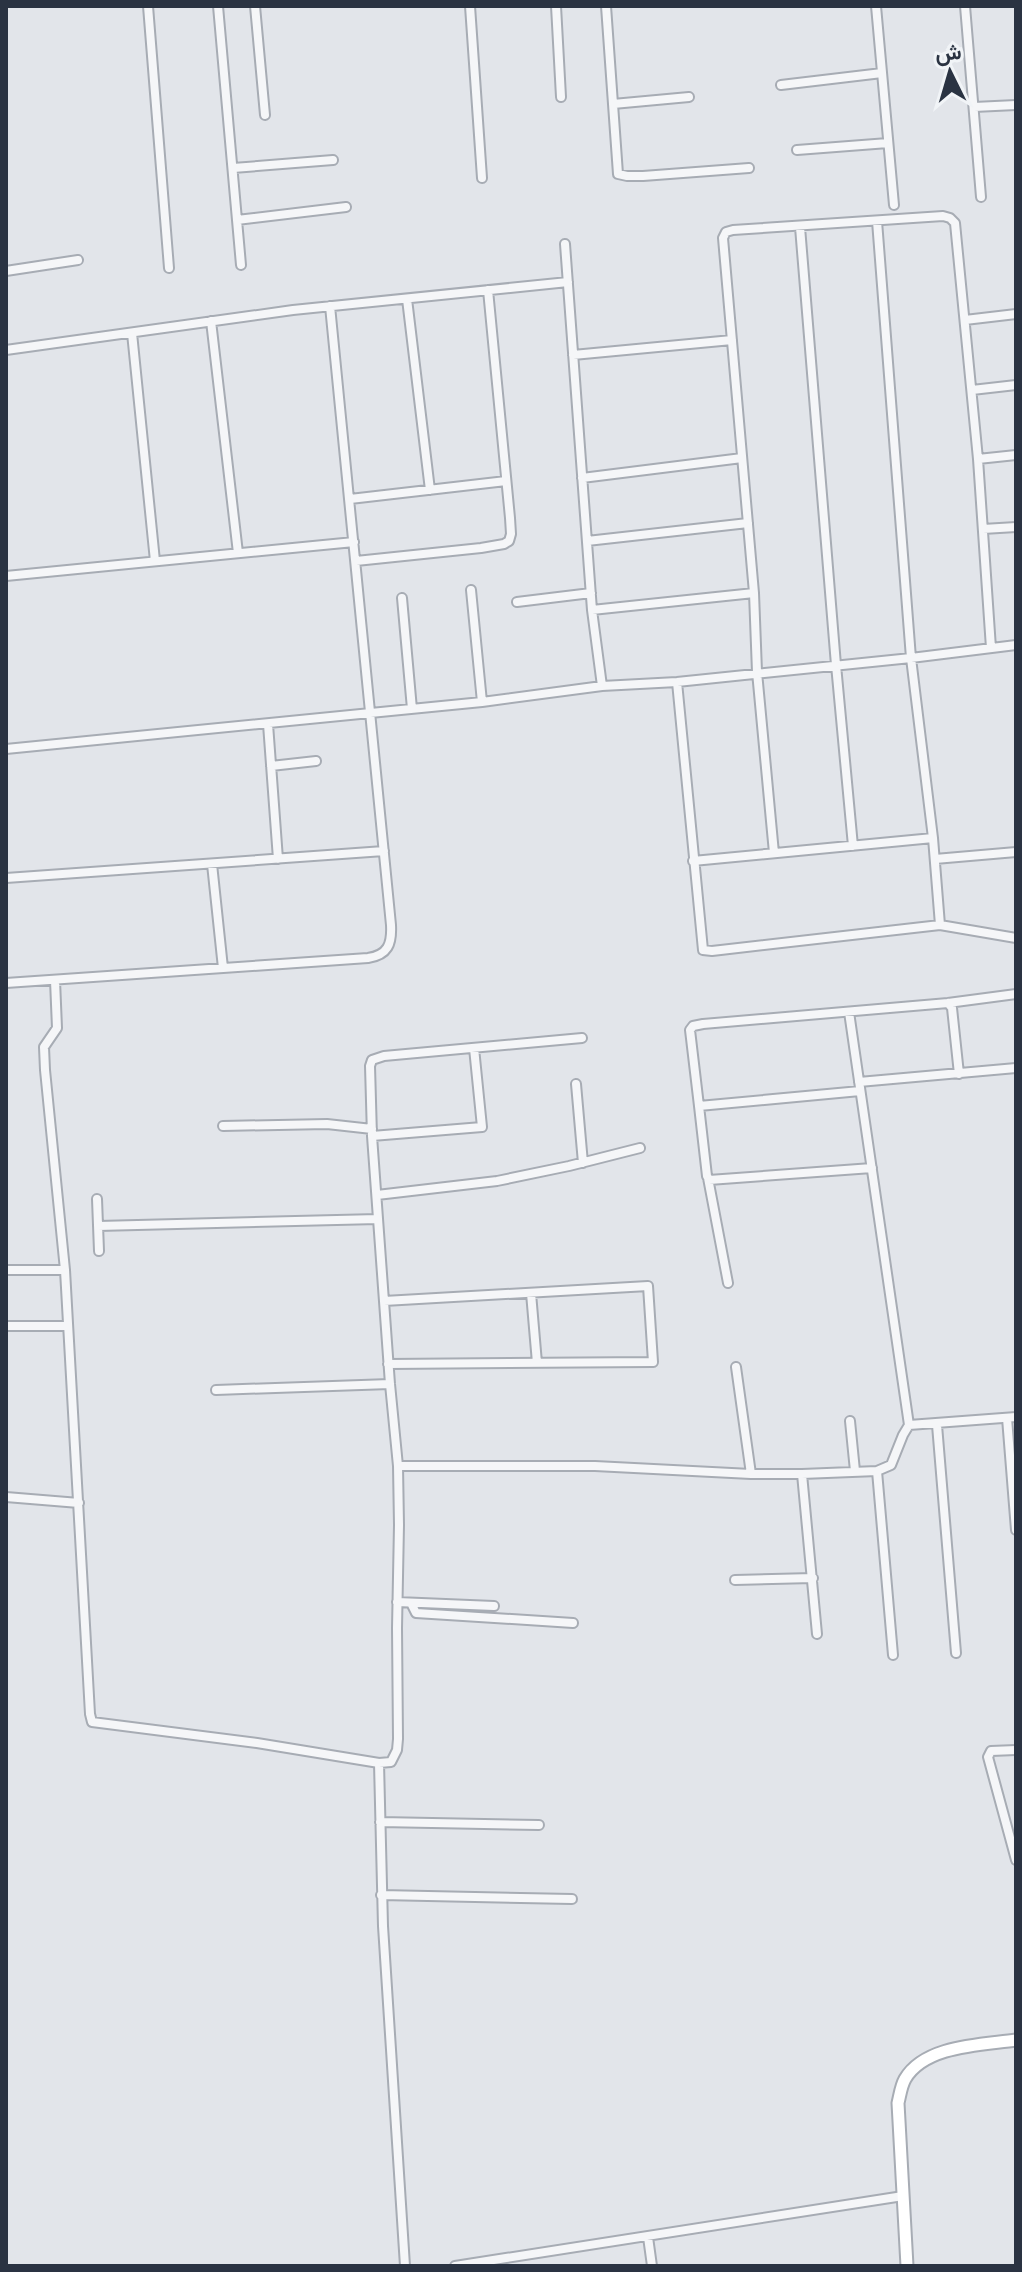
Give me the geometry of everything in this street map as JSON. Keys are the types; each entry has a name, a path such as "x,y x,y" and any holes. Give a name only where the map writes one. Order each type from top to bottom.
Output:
{"main road":[{"path":"907,2266 898,2103 904,2081 912,2070 948,2051 1016,2040"}],"street":[{"path":"148,6 169,268"},
{"path":"218,6 241,265"},
{"path":"255,6 265,115"},
{"path":"470,6 482,178"},
{"path":"556,6 561,97"},
{"path":"606,6 618,174 643,176 749,168"},
{"path":"876,6 894,205"},
{"path":"965,6 981,197"},
{"path":"781,85 882,73"},
{"path":"613,104 689,97"},
{"path":"974,107 1016,105"},
{"path":"797,150 888,143"},
{"path":"233,168 333,160"},
{"path":"237,220 346,207"},
{"path":"774,853 723,238 726,232 943,216 955,223 978,459 991,648"},
{"path":"877,221 911,658 933,838 940,925"},
{"path":"800,227 853,846"},
{"path":"565,244 592,610 602,686"},
{"path":"6,271 78,260"},
{"path":"6,350 330,306 568,282"},
{"path":"356,561 509,541 511,534 488,290"},
{"path":"407,299 430,490"},
{"path":"6,983 368,958 384,953 389,947 392,938 384,851 330,306"},
{"path":"965,320 1016,314"},
{"path":"211,321 238,553"},
{"path":"132,333 155,561"},
{"path":"573,355 732,340"},
{"path":"972,390 1016,385"},
{"path":"978,459 1016,455"},
{"path":"582,478 742,458"},
{"path":"350,499 506,481"},
{"path":"587,541 748,523"},
{"path":"983,529 1016,527"},
{"path":"6,576 354,542"},
{"path":"471,590 482,702"},
{"path":"517,602 591,593"},
{"path":"592,610 754,593"},
{"path":"402,598 412,709"},
{"path":"6,749 1016,645"},
{"path":"677,682 701,946 706,951 940,925 1016,938"},
{"path":"268,724 278,859"},
{"path":"271,766 316,761"},
{"path":"693,861 933,838"},
{"path":"6,878 384,851"},
{"path":"935,859 1016,852"},
{"path":"212,864 223,968"},
{"path":"55,980 57,1028 44,1047 45,1070 65,1270 92,1722 257,1743 379,1763 391,1762 397,1750 399,1538 398,1466 388,1364 370,1066 372,1060 384,1056 582,1038"},
{"path":"728,1283 708,1178 689,1034 693,1026 1016,994"},
{"path":"948,1003 952,1005 959,1074"},
{"path":"398,1466 595,1466 802,1474 877,1471 891,1465 909,1425 849,1012"},
{"path":"223,1126 327,1124 372,1132 482,1127 474,1048"},
{"path":"699,1106 1016,1068"},
{"path":"576,1084 583,1163"},
{"path":"377,1195 497,1181 640,1148"},
{"path":"708,1178 718,1180 872,1168"},
{"path":"97,1199 99,1251"},
{"path":"98,1226 378,1219"},
{"path":"6,1270 65,1270"},
{"path":"384,1301 648,1286 653,1362 388,1364"},
{"path":"531,1293 537,1363"},
{"path":"6,1326 68,1326"},
{"path":"736,1367 751,1474"},
{"path":"216,1390 390,1384"},
{"path":"909,1425 1012,1417 1016,1530"},
{"path":"850,1421 855,1471"},
{"path":"937,1425 956,1653"},
{"path":"877,1471 893,1655"},
{"path":"802,1474 817,1634"},
{"path":"6,1497 79,1503"},
{"path":"735,1580 813,1578"},
{"path":"397,1602 494,1606"},
{"path":"411,1603 416,1613 573,1623"},
{"path":"1016,1750 991,1751 988,1757 1016,1860"},
{"path":"379,1763 381,1895 405,2266"},
{"path":"380,1822 539,1825"},
{"path":"381,1895 572,1899"},
{"path":"455,2266 903,2196"},
{"path":"648,2237 652,2266"}]}
